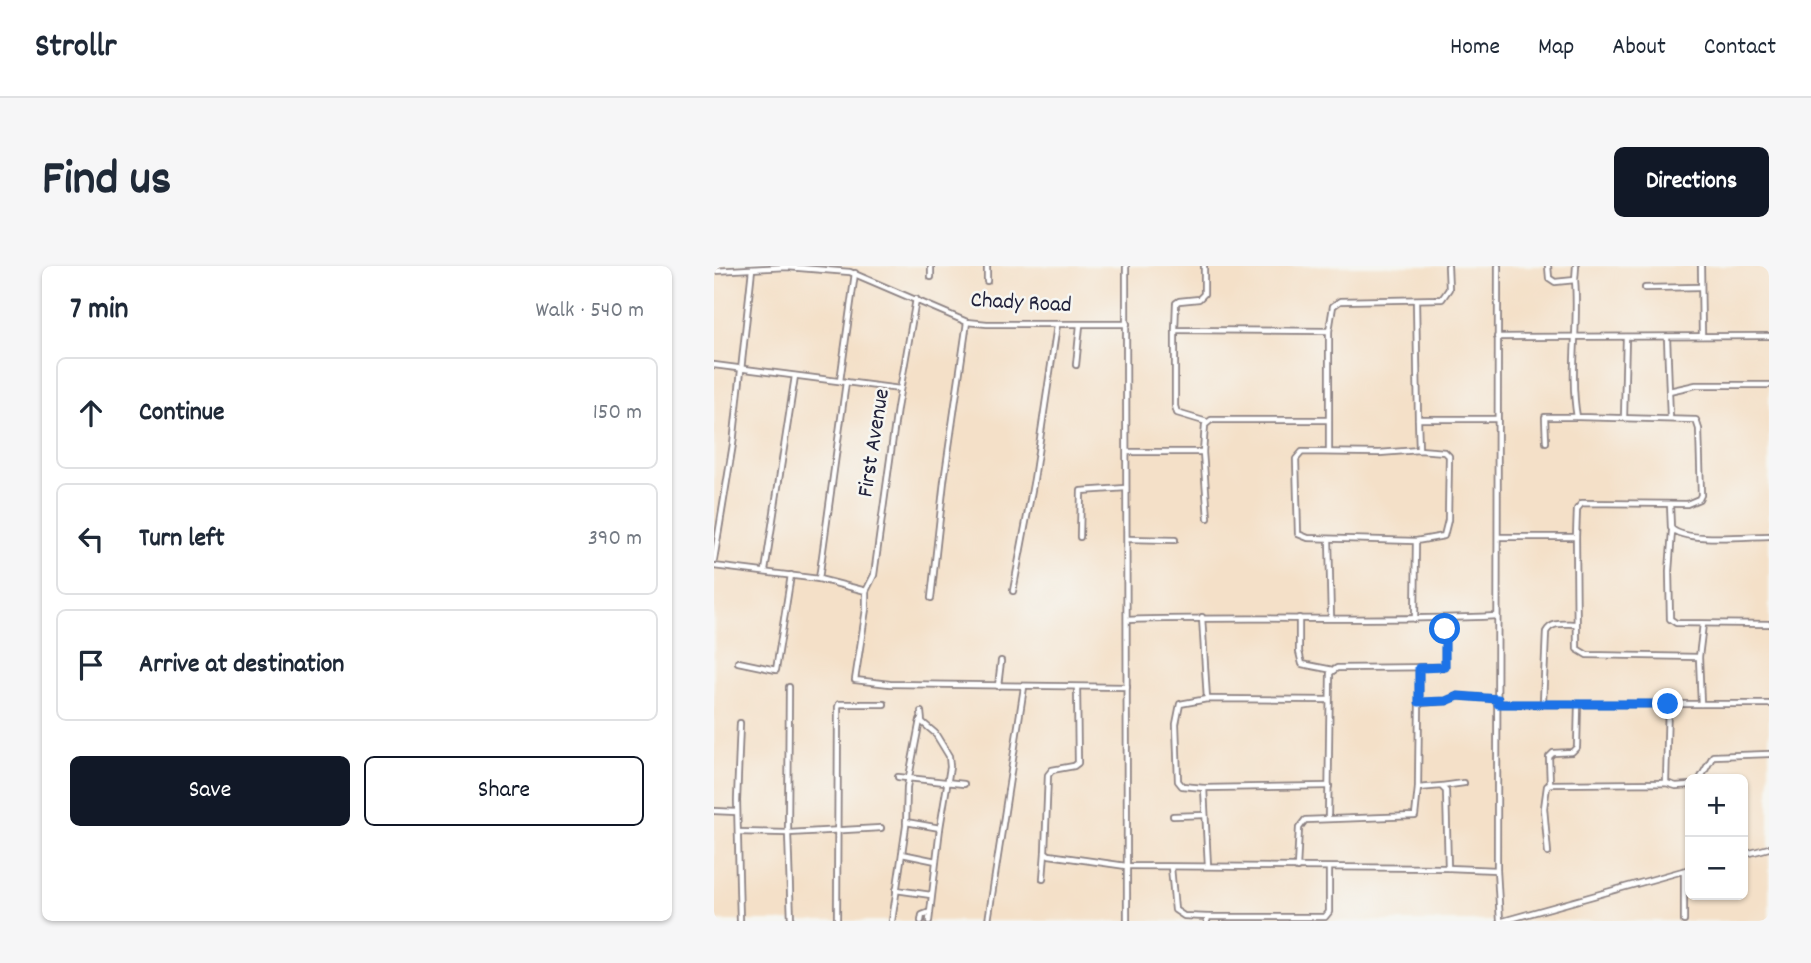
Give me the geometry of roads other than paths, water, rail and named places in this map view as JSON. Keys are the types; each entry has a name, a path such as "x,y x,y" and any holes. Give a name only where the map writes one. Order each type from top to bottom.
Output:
{"street":[{"path":"931,266 931,277"},
{"path":"987,266 987,281"},
{"path":"1126,266 1127,921"},
{"path":"1204,266 1204,294 1199,299 1176,303 1177,413 1207,422 1329,420"},
{"path":"1329,451 1329,331 1332,306 1340,300 1436,300 1447,294 1449,289 1448,266"},
{"path":"1498,266 1497,870 1501,921 1684,871 1684,921"},
{"path":"1548,266 1551,281 1575,280"},
{"path":"1576,266 1577,417"},
{"path":"1700,266 1702,336"},
{"name":"Chady Road","path":"714,271 787,267 855,273 967,322 1127,324"},
{"path":"714,560 733,444 752,270"},
{"path":"819,579 855,273"},
{"path":"1645,288 1700,287"},
{"name":"First Avenue","path":"916,299 900,389 874,575 866,592 855,680 890,684 999,686"},
{"path":"1416,300 1419,450"},
{"path":"932,598 944,481 967,322"},
{"path":"1076,365 1080,324"},
{"path":"1013,592 1034,479 1057,325"},
{"path":"1175,330 1329,331"},
{"path":"1497,337 1769,336"},
{"path":"1625,418 1626,337"},
{"path":"1667,337 1670,418"},
{"path":"714,365 900,389"},
{"path":"765,571 795,376"},
{"path":"1669,391 1696,385 1769,385"},
{"path":"1546,442 1545,417 1692,418 1698,424 1701,495 1695,502 1582,503 1577,509 1575,624 1577,649 1587,655 1699,657"},
{"path":"1418,419 1497,419"},
{"path":"1207,422 1203,452 1208,518"},
{"path":"1307,451 1329,451 1445,452 1449,456 1448,520 1444,536 1416,541 1329,539 1303,537 1298,534 1297,455 1307,451"},
{"path":"1128,452 1203,452"},
{"path":"1080,537 1081,491 1126,488"},
{"path":"1670,504 1670,619 1676,623 1769,624"},
{"path":"1672,531 1689,535 1769,536"},
{"path":"1499,537 1576,537"},
{"path":"1128,539 1175,540"},
{"path":"1329,539 1331,618"},
{"path":"1415,619 1416,541"},
{"path":"714,566 819,579 866,592"},
{"path":"738,662 776,670 791,575"},
{"path":"1128,620 1202,617 1415,619 1497,616"},
{"path":"1202,617 1206,699"},
{"path":"1299,618 1299,652 1302,664 1333,670 1445,667 1445,629"},
{"path":"1543,703 1546,632 1554,624 1575,624"},
{"path":"1701,704 1699,657 1703,624"},
{"path":"1001,661 999,686 1127,687"},
{"path":"1297,868 1299,828 1305,820 1412,818 1416,814 1419,668"},
{"path":"1328,818 1329,700 1330,673 1333,670"},
{"path":"988,921 1024,686"},
{"path":"789,687 788,833 791,921"},
{"path":"1043,879 1049,772 1074,766 1080,759 1077,687"},
{"path":"1419,702 1446,701 1458,696 1498,701 1578,704 1769,704"},
{"path":"1329,700 1206,699 1180,704 1176,724 1178,781 1182,786 1329,786"},
{"path":"837,921 838,706 884,704"},
{"path":"1548,853 1544,808 1546,789 1550,784 1550,755 1572,752 1577,747 1578,704"},
{"path":"1666,783 1668,704"},
{"path":"891,921 902,854 909,778 921,715 949,756 929,921"},
{"path":"740,723 737,812 740,921"},
{"path":"1703,774 1713,756 1769,754"},
{"path":"898,777 964,784"},
{"path":"1418,788 1464,783"},
{"path":"1550,784 1666,783 1685,785"},
{"path":"1441,786 1446,791 1448,867"},
{"path":"1204,788 1208,866"},
{"path":"714,811 737,812"},
{"path":"1173,816 1205,815"},
{"path":"906,822 940,828"},
{"path":"738,832 788,833 881,828"},
{"path":"1748,854 1769,848"},
{"path":"1045,852 1091,863 1126,866 1448,867 1497,870"},
{"path":"902,854 936,861"},
{"path":"1171,867 1175,910 1184,916 1207,919 1325,917 1329,912 1329,868"},
{"path":"896,890 931,895"},
{"path":"921,921 920,917 930,912"}]}
